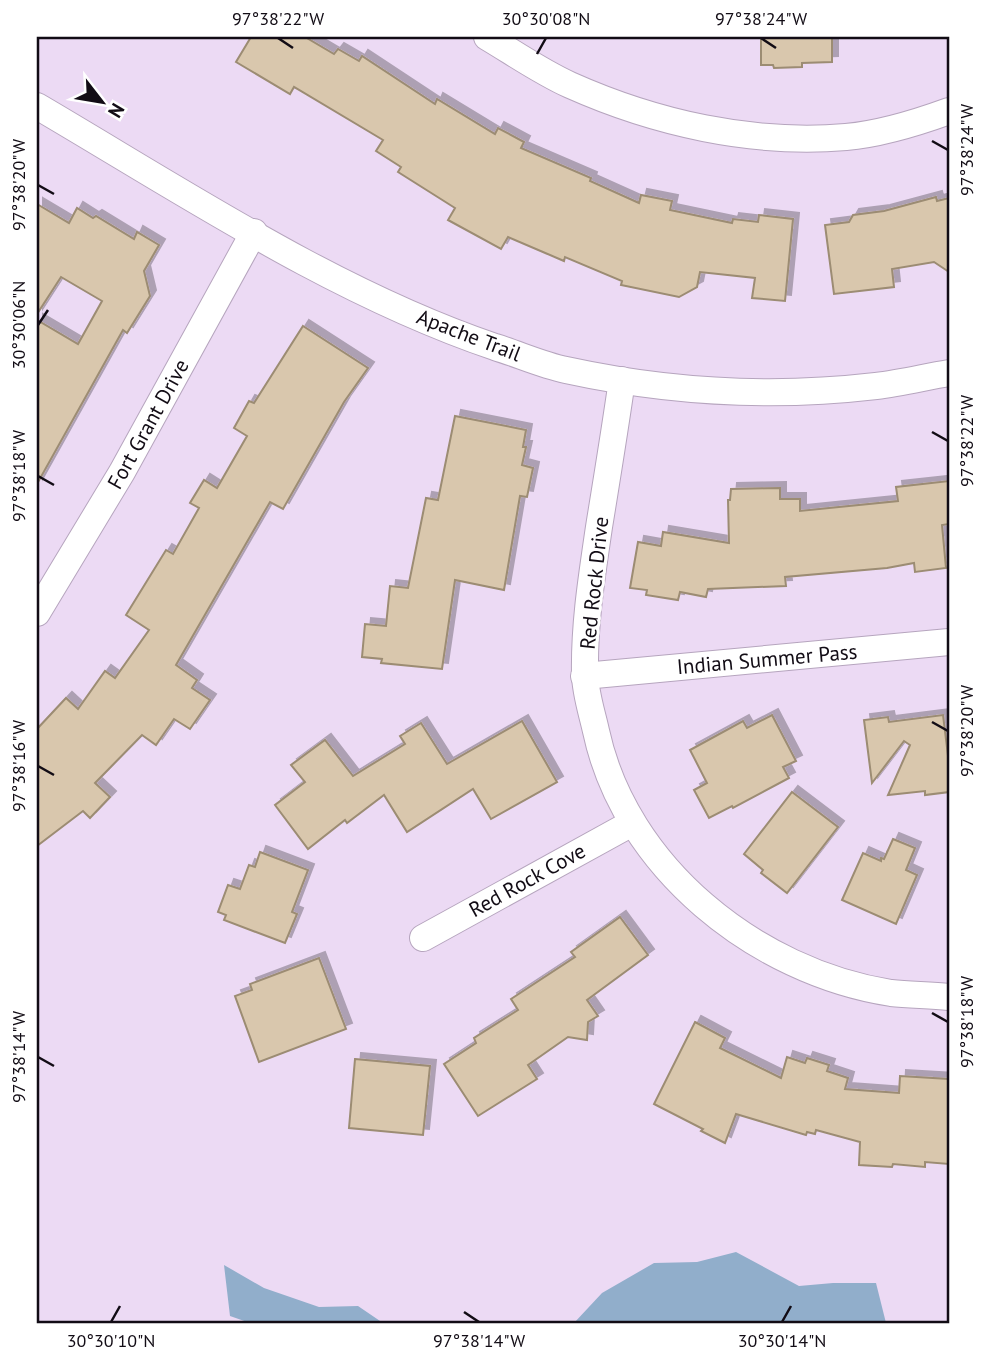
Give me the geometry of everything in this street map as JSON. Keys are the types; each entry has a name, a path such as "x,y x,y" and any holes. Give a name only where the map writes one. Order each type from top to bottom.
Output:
{"street":[{"path":"486,37 569,85 677,124 783,138 847,137 911,125 949,111"},
{"name":"Apache Trail","path":"37,106 352,287 456,333 563,369 699,391 783,391 877,386 949,373"},
{"name":"Fort Grant Drive","path":"37,613 46,580 122,472 254,232"},
{"name":"Red Rock Drive","path":"622,380 588,601 584,676 599,747 612,786 632,823 672,876 689,893 734,928 783,957 836,978 891,993 949,996"},
{"name":"Indian Summer Pass","path":"584,676 949,642"},
{"name":"Red Rock Cove","path":"423,938 632,823"}],"water":[{"path":"736,1252 799,1286 876,1283 886,1323 574,1323 602,1293 654,1263 697,1262"},
{"path":"224,1265 264,1288 319,1307 358,1306 383,1323 250,1323 230,1316"}],"building":[{"path":"251,37 305,37 334,54 338,49 359,61 362,56 435,104 437,99 495,134 498,128 524,142 521,148 591,178 590,181 639,203 641,195 672,201 670,210 732,223 733,219 758,222 759,215 793,219 785,301 752,298 755,278 700,272 697,287 679,297 621,285 622,281 565,257 564,261 508,237 501,249 448,220 455,208 398,172 401,167 376,151 383,140 294,87 290,94 236,62"},
{"path":"761,37 832,37 832,62 802,63 802,67 774,68 773,65 761,65"},
{"path":"936,197 937,201 949,198 949,272 934,262 892,269 894,287 834,294 825,225 849,222 853,215 884,211"},
{"path":"37,204 69,223 77,208 134,239 137,232 159,245 144,271 150,296 127,333 123,330 37,484 37,320 78,344 102,301 61,277 37,314"},
{"path":"303,326 368,368 344,402 283,509 270,502 176,665 197,680 192,688 210,700 190,729 174,719 156,745 142,735 95,783 110,797 90,818 83,811 37,846 37,729 66,698 78,709 105,671 115,678 149,630 126,615 166,550 173,554 199,508 190,503 204,480 217,488 247,436 234,428 249,401 254,403"},
{"path":"455,416 526,430 522,465 533,468 527,497 520,496 504,590 455,580 442,669 381,663 382,659 362,657 365,624 386,626 390,586 408,588 426,498 438,500"},
{"path":"949,481 949,524 942,525 946,568 915,572 914,563 785,577 786,586 708,589 706,597 680,592 678,600 646,595 647,590 630,588 638,542 661,546 663,532 729,543 728,500 731,489 780,488 780,499 800,499 800,511 898,501 896,487"},
{"path":"772,715 796,761 783,767 789,778 709,818 694,790 707,783 690,750 743,721 747,728"},
{"path":"943,715 949,764 949,792 925,795 925,791 888,795 910,745 904,741 872,783 864,720 888,717 889,722"},
{"path":"522,721 557,782 491,819 473,789 407,832 384,795 347,823 345,820 308,849 275,805 305,782 291,765 325,740 353,776 405,744 400,736 421,723 447,764"},
{"path":"792,792 838,827 787,893 761,873 763,870 744,854"},
{"path":"893,839 915,848 906,870 917,875 896,924 842,900 863,853 881,861"},
{"path":"260,852 308,870 292,912 297,914 285,943 224,920 226,915 218,912 228,885 240,889 249,865 255,867"},
{"path":"620,917 648,955 587,1000 598,1016 588,1022 587,1040 568,1037 528,1065 537,1079 478,1116 444,1064 476,1043 474,1038 518,1010 511,999 575,957 571,952"},
{"path":"319,958 346,1029 259,1062 235,996 252,990 250,984"},
{"path":"695,1022 725,1038 720,1048 781,1078 787,1057 805,1063 807,1058 829,1065 827,1071 848,1078 845,1089 899,1093 900,1076 949,1079 949,1164 925,1162 925,1167 859,1165 860,1142 816,1130 815,1134 807,1132 806,1135 736,1114 725,1143 701,1131 703,1129 654,1104"},
{"path":"355,1059 430,1066 423,1135 349,1128"}]}
